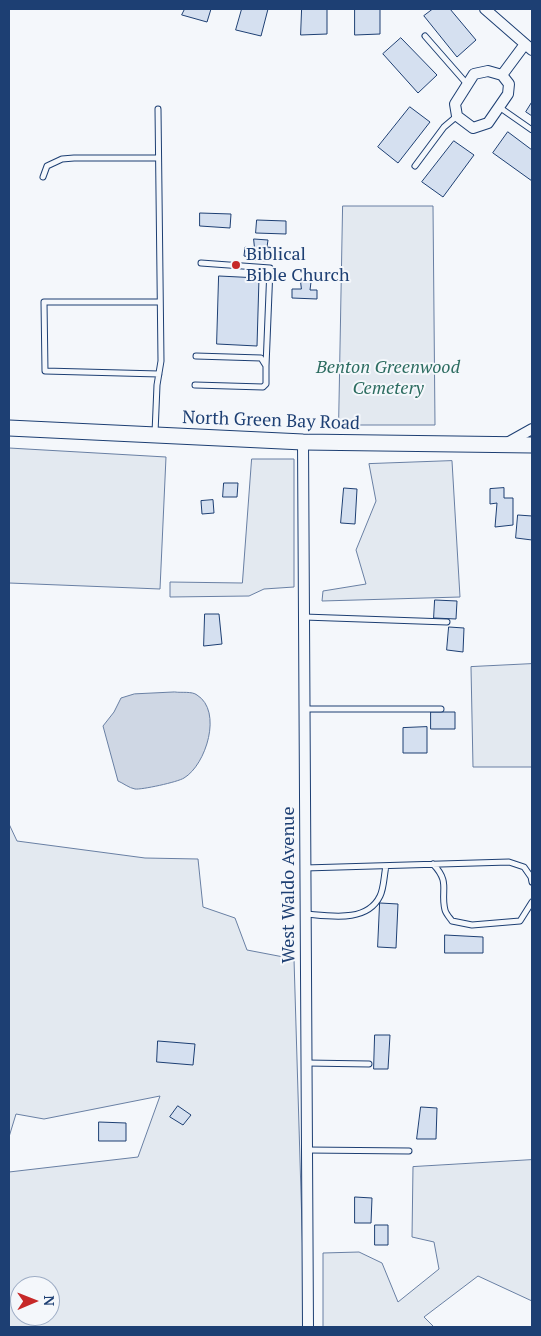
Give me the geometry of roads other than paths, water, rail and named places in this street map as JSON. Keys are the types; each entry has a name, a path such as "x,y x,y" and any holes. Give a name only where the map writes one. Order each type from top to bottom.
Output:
{"main road":[{"name":"North Green Bay Road","path":"9,428 303,442 532,445"}],"street":[{"path":"485,9 529,47 502,75"},
{"path":"488,71 502,75 509,84 508,94 488,123 474,128 457,116 455,104 474,74 488,71"},
{"path":"504,445 532,429"},
{"name":"West Waldo Avenue","path":"303,442 308,1327"}],"lane":[{"path":"425,36 468,84"},
{"path":"500,107 532,130"},
{"path":"154,436 161,361 158,109"},
{"path":"415,166 444,127 457,116"},
{"path":"43,177 47,166 62,160 158,158"},
{"path":"194,385 263,387 266,384 270,268 201,263"},
{"path":"159,374 45,371 44,302 160,302"},
{"path":"196,356 261,358 266,366"},
{"path":"304,617 447,622"},
{"path":"305,709 441,709"},
{"path":"305,868 508,862 524,867 532,882"},
{"path":"433,864 441,872 444,881 445,911 452,921 472,925 520,921 532,902"},
{"path":"306,914 345,916 357,915 368,909 380,897 386,866"},
{"path":"306,1063 368,1064"},
{"path":"307,1150 409,1151"}],"place":[{"name":"Biblical Bible Church","path":"236,265"}],"park label":[{"name":"Benton Greenwood Cemetery","path":"388,378"}]}
